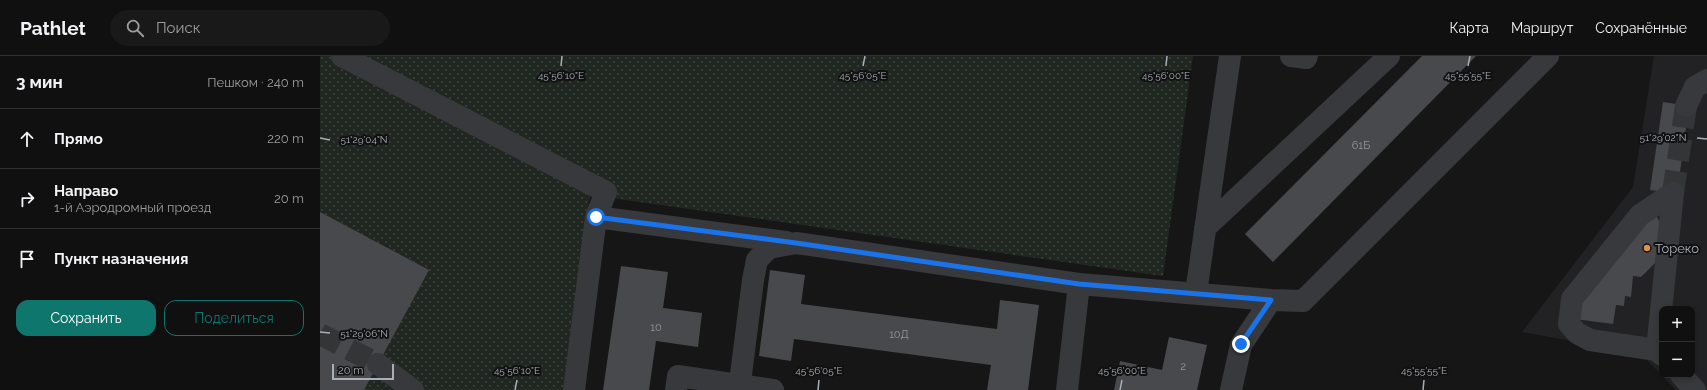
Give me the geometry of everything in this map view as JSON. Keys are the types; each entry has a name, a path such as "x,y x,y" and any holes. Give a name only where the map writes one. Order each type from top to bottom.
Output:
{"lane":[{"path":"342,56 606,192 596,217 574,390"},
{"path":"1196,293 1230,56"},
{"path":"1291,56 1306,58 1307,56"},
{"path":"1206,228 1389,56"},
{"path":"596,217 796,243 1079,284 1271,300 1303,301 1548,56"},
{"path":"1686,106 1695,87 1707,80"},
{"path":"1673,193 1670,224 1659,352 1590,340 1577,333 1569,324 1572,299 1640,215 1673,193"},
{"path":"739,388 757,260 768,248 796,243"},
{"path":"1066,390 1079,284"},
{"path":"1230,390 1241,344 1271,300"},
{"path":"378,364 412,390"},
{"path":"676,390 678,376 739,388 773,390"},
{"path":"1684,378 1695,390"}],"shaded area":[{"path":"320,56 1193,56 1163,276 590,195 566,390 320,390"},
{"name":"Тореко","path":"1654,56 1707,56 1707,390 1676,390 1664,378 1695,378 1695,306 1659,306 1659,373 1641,354 1522,332 1633,187"}],"building":[{"path":"1422,56 1476,56 1273,262 1245,234"},
{"path":"1663,102 1689,106 1677,194 1650,190"},
{"path":"320,212 429,270 364,390 320,390"},
{"path":"1655,213 1661,225 1655,263 1641,277 1633,276 1631,297 1625,296 1624,306 1616,305 1613,324 1575,319 1588,287 1595,288 1598,271"},
{"path":"621,266 668,272 663,308 702,313 698,347 656,341 649,390 603,390"},
{"path":"770,270 805,275 801,304 997,329 1000,300 1039,305 1028,390 987,390 991,365 794,339 791,361 759,356"},
{"path":"1169,337 1207,345 1197,390 1114,390 1120,361 1162,370"}],"tunnel":[{"path":"1673,193 1686,106"},
{"path":"320,334 378,364"}],"place":[{"name":"Тореко","path":"1647,248"}],"route":[{"path":"596,217 796,243 1079,284 1271,300 1241,344"}]}
